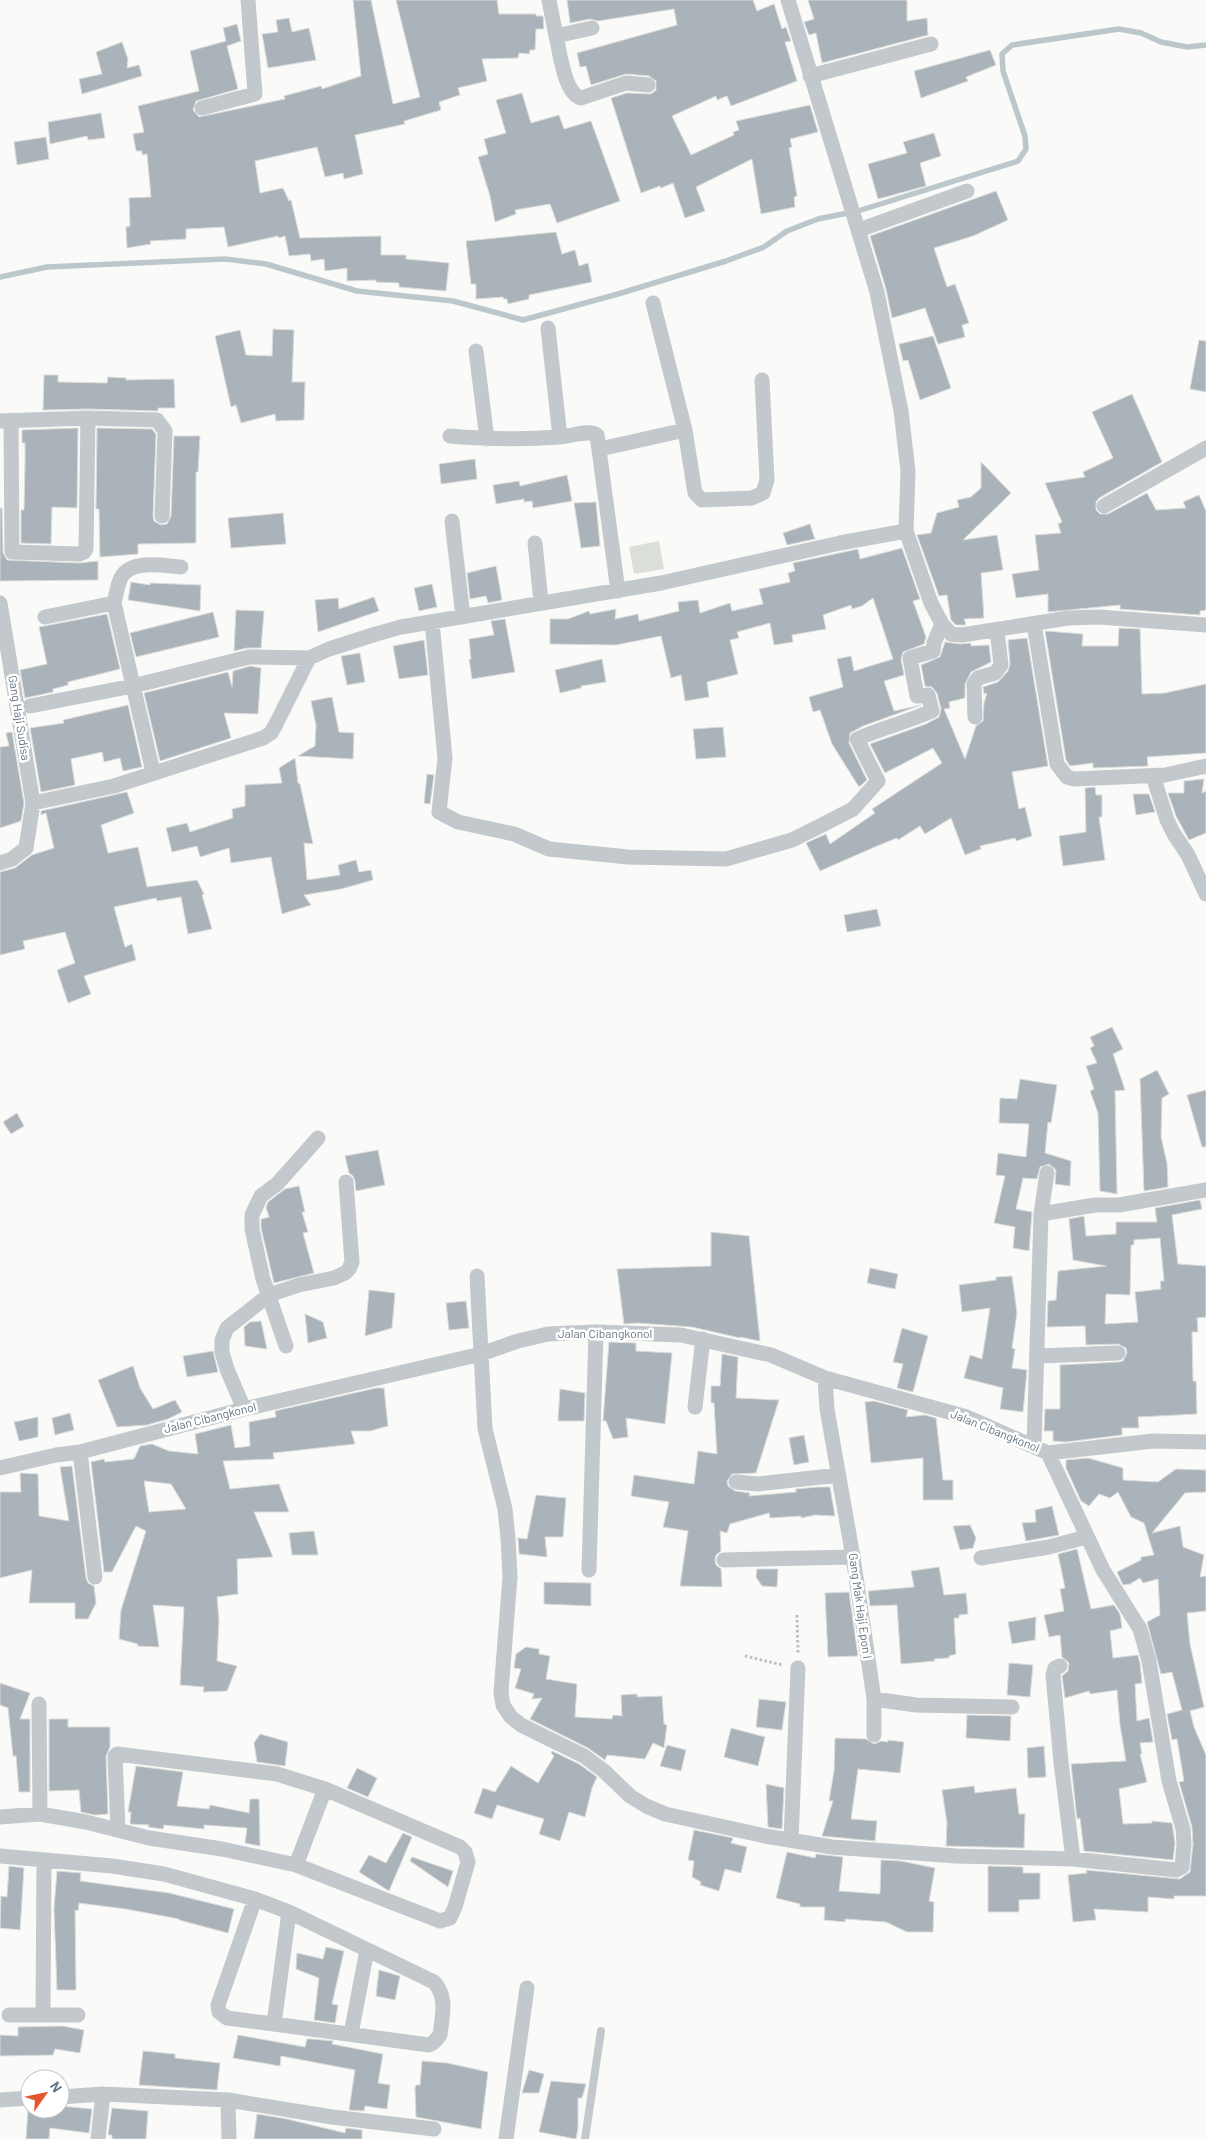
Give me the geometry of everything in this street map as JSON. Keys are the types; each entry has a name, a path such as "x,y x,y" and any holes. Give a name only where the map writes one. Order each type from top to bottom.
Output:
{"street":[{"path":"202,108 255,94 248,0"},
{"path":"550,0 568,87 576,96 581,98 626,83 648,85"},
{"path":"788,0 877,292 901,411 908,471 906,531 931,603 942,624 951,634 962,635 1098,617 1206,625"},
{"path":"556,36 592,28"},
{"path":"810,76 931,44"},
{"path":"858,227 967,191"},
{"path":"653,303 685,430 695,493 702,500 752,498 763,493 767,480 762,380"},
{"path":"548,328 560,437"},
{"path":"476,351 487,439"},
{"path":"88,418 85,551 79,554 6,552 6,421 88,418 157,420 165,431 162,516"},
{"path":"600,449 685,430"},
{"path":"450,436 487,439 560,437 594,433 599,438 618,591"},
{"path":"1104,506 1206,448"},
{"path":"452,521 463,617"},
{"path":"30,706 133,686 249,657 308,658 329,649 401,627 541,602 618,591 705,574 840,543 906,531"},
{"path":"535,543 541,602"},
{"path":"153,772 114,603 119,581 129,569 142,565 182,567"},
{"name":"Gang Haji Sudisa","path":"0,603 34,803 26,848 12,859 0,863"},
{"path":"45,617 114,603"},
{"path":"432,622 445,758 439,812 458,822 514,834 549,849 628,856 717,859 726,859 792,840 853,809 878,781 858,739 886,726 908,721 932,711 928,695 917,696 910,658 933,651 934,643 942,624"},
{"path":"1034,624 1057,764 1067,778 1153,776 1206,766"},
{"path":"975,717 974,684 978,678 995,673 1001,665 997,630"},
{"path":"34,803 114,786 263,738 271,733 308,658"},
{"path":"1153,776 1167,820 1188,855 1206,894"},
{"path":"286,1346 259,1262 252,1229 252,1214 261,1196 277,1184 318,1138"},
{"path":"1034,1446 1041,1214 1047,1173"},
{"path":"244,1409 222,1352 222,1340 227,1328 269,1295 299,1285 334,1278 349,1269 352,1262 346,1182"},
{"path":"1041,1214 1095,1206 1118,1205 1206,1190"},
{"path":"477,1276 484,1429 495,1478 505,1509 508,1538 510,1577 501,1692 503,1705 511,1717 521,1725 584,1756 604,1771 630,1796 664,1814 765,1836 832,1847 956,1856 1073,1859 1176,1870 1182,1867 1183,1829 1169,1781 1149,1661 1140,1629 1103,1570 1048,1453"},
{"path":"589,1570 596,1332"},
{"name":"Jalan Cibangkonol","path":"0,1468 56,1455 80,1452 244,1409 480,1354 518,1341 548,1334 596,1332 681,1334 771,1355 825,1378 967,1417 1048,1453 1153,1441 1206,1442"},
{"path":"695,1408 703,1339"},
{"path":"1038,1356 1118,1353"},
{"name":"Gang Mak Haji Epon I","path":"825,1378 827,1409 853,1557 874,1699 874,1735"},
{"path":"80,1452 94,1577"},
{"path":"736,1482 758,1484 839,1475"},
{"path":"981,1558 1050,1546 1086,1537"},
{"path":"724,1560 853,1557"},
{"path":"1060,1666 1056,1668 1053,1675 1073,1859"},
{"path":"791,1840 798,1668"},
{"path":"874,1699 916,1706 1012,1707"},
{"path":"40,1704 40,1814"},
{"path":"0,1817 40,1814 118,1829 149,1838 222,1849 296,1865 440,1921 450,1918 455,1908 468,1862 465,1852 460,1847 325,1789 277,1774 117,1754 115,1756 118,1829"},
{"path":"296,1865 325,1789"},
{"path":"0,1856 112,1866 164,1874 254,1899 289,1912 434,1982 440,1988 444,2003 440,2035 429,2045 227,2018 219,2012 218,2005 254,1899"},
{"path":"42,2015 44,1860"},
{"path":"274,2024 289,1912"},
{"path":"351,2034 367,1950"},
{"path":"506,2139 527,1988"},
{"path":"9,2015 78,2015"},
{"path":"70,2096 102,2094 228,2100 332,2117 434,2129"},
{"path":"98,2139 102,2094"},
{"path":"0,2100 20,2099"},
{"path":"228,2100 229,2139"}],"lane":[{"path":"585,2139 601,2031"}],"path":[{"path":"745,1656 798,1668 797,1615"}],"shaded area":[{"path":"659,541 664,569 634,574 629,547"}],"building":[{"path":"353,0 371,0 393,104 420,97 396,0 497,0 499,14 536,14 536,16 543,16 544,29 536,29 535,50 530,50 529,54 519,53 518,58 482,59 487,81 458,88 460,95 439,102 441,110 404,121 405,124 355,135 363,174 344,179 343,173 325,177 317,147 255,161 260,193 283,188 289,201 291,200 300,238 381,236 381,255 406,255 406,259 449,263 446,291 399,287 399,283 376,282 376,280 347,281 347,268 325,271 324,259 311,261 310,254 289,256 285,236 228,247 224,227 186,229 186,239 150,241 151,244 127,248 126,227 130,226 129,198 151,197 147,154 142,155 142,151 136,151 133,134 144,132 138,106 199,91 190,51 226,41 223,28 237,24 241,41 227,46 238,89 196,101 193,110 199,117 285,99 284,96 321,86 322,89 361,76"},
{"path":"567,0 753,0 757,11 774,4 782,29 786,27 791,41 785,42 797,81 731,106 727,96 717,100 716,96 672,116 691,155 734,135 733,132 739,130 736,121 810,105 818,132 790,139 792,147 789,148 797,196 794,197 795,207 761,214 752,159 696,187 705,211 685,218 673,183 641,193 611,98 627,93 651,94 656,90 656,81 649,76 626,74 591,85 586,66 580,67 577,53 677,25 674,9 598,21 590,19 570,23"},
{"path":"808,0 907,0 907,21 927,18 928,35 822,63 816,33 809,35 804,22 814,19"},
{"path":"289,18 292,32 309,28 316,60 268,68 262,34 278,32 276,20"},
{"path":"122,42 128,59 127,68 139,65 142,76 82,94 79,79 102,74 96,52"},
{"path":"990,50 996,65 966,77 968,81 921,98 914,71"},
{"path":"522,93 531,123 559,115 564,129 591,121 620,201 557,223 550,204 515,210 516,214 495,222 490,196 478,157 488,154 484,139 506,133 496,100"},
{"path":"101,113 105,138 88,140 87,136 50,144 48,122"},
{"path":"934,133 941,156 920,163 926,186 878,199 868,164 907,153 903,142"},
{"path":"46,137 49,159 17,165 14,142"},
{"path":"996,191 1008,220 973,236 934,248 947,287 955,284 969,323 962,325 965,337 938,344 925,308 892,318 886,289 870,236"},
{"path":"556,232 562,254 575,250 579,266 588,263 592,282 529,295 529,299 508,304 507,299 503,297 476,299 476,284 471,284 466,241"},
{"path":"273,329 294,330 292,382 305,382 304,420 276,421 275,414 241,423 236,405 231,407 215,336 240,330 246,355 272,356"},
{"path":"933,336 951,388 920,400 908,360 903,361 899,344"},
{"path":"1199,340 1206,341 1206,392 1190,389"},
{"path":"44,375 58,375 58,382 107,383 108,377 126,378 126,380 174,379 175,408 158,408 158,411 43,410"},
{"path":"1132,394 1162,462 1099,498 1096,502 1096,510 1100,514 1108,514 1147,493 1156,510 1186,508 1183,502 1199,495 1206,511 1206,610 1200,611 1200,615 1120,609 1120,605 1048,612 1048,594 1016,598 1012,574 1039,570 1035,535 1061,533 1058,524 1062,522 1045,483 1085,477 1083,472 1113,458 1092,412"},
{"path":"78,428 77,508 52,507 51,544 21,543 21,510 24,510 25,465 25,443 22,443 22,430"},
{"path":"97,428 152,429 156,434 153,516 154,521 161,525 167,524 171,516 174,436 200,436 198,472 196,472 196,543 138,544 138,554 100,557 99,509 96,509"},
{"path":"475,459 477,479 441,484 439,464"},
{"path":"981,462 1011,493 963,540 997,535 1003,570 981,573 984,618 964,619 966,625 956,625 951,620 947,595 939,596 917,535 931,533 937,513 959,507 957,500 971,497 981,488"},
{"path":"567,475 572,501 533,508 532,501 524,502 524,499 496,504 493,485 519,481 520,486"},
{"path":"596,502 600,546 581,548 574,503"},
{"path":"0,508 2,508 3,553 7,560 79,563 98,561 98,580 0,581"},
{"path":"283,513 286,544 231,548 228,518"},
{"path":"810,524 815,539 787,545 783,533"},
{"path":"902,548 920,599 913,601 926,637 924,644 903,652 901,659 904,675 884,681 894,711 921,705 863,726 850,733 849,743 867,780 859,787 832,744 820,710 813,712 809,697 843,687 837,659 851,656 854,671 893,659 873,598 862,606 852,609 851,605 823,615 826,629 792,635 793,642 774,645 770,623 737,632 739,638 730,640 738,674 707,682 709,697 685,701 681,675 671,678 661,636 616,645 550,644 550,619 568,619 589,611 590,614 616,609 615,619 638,614 639,621 679,611 678,602 698,600 700,613 730,603 732,611 763,604 759,589 790,582 788,573 795,571 793,563 858,549 860,559"},
{"path":"496,566 502,600 488,603 486,596 470,599 467,573"},
{"path":"131,582 150,585 150,583 201,585 200,611 128,600"},
{"path":"432,584 437,607 419,611 414,588"},
{"path":"374,597 379,611 318,632 315,600 338,598 339,609"},
{"path":"236,610 264,611 261,648 247,648 234,651"},
{"path":"213,612 219,637 136,657 130,633"},
{"path":"107,614 120,669 68,682 68,685 53,689 53,692 25,698 20,670 47,664 39,627"},
{"path":"505,619 515,672 472,679 469,639 494,635 491,621"},
{"path":"1119,628 1140,629 1142,694 1165,693 1206,684 1206,753 1147,757 1148,766 1093,768 1093,763 1070,766 1066,760 1045,631 1083,634 1082,646 1118,646"},
{"path":"1027,638 1048,766 1012,772 1019,809 1025,807 1032,836 1016,841 1015,838 980,846 981,849 965,855 951,818 925,834 920,826 898,840 897,838 820,871 806,843 826,834 830,844 875,813 872,809 942,763 933,748 885,773 870,744 926,724 939,717 941,709 937,693 932,687 925,686 921,665 940,657 945,642 971,643 971,646 989,645 991,662 971,672 965,684 965,698 949,702 950,708 944,709 965,759 976,726 983,721 984,703 987,693 984,694 983,687 998,682 1008,671 1010,664 1008,640"},
{"path":"424,640 428,675 399,679 393,646"},
{"path":"360,653 365,682 347,685 341,656"},
{"path":"602,659 606,682 581,686 581,688 560,693 555,670"},
{"path":"250,666 261,668 258,714 224,713 231,738 160,761 144,693 228,672 232,687 233,671"},
{"path":"332,697 339,732 354,733 353,759 298,756 315,746 316,725 311,701"},
{"path":"128,705 142,767 123,771 120,758 104,762 102,752 71,759 75,785 41,792 30,728 64,723 63,720"},
{"path":"723,727 726,757 696,759 693,729"},
{"path":"12,732 24,803 21,821 0,828 0,747 9,746 6,733"},
{"path":"295,758 298,783 300,784 313,844 304,843 307,880 340,875 338,865 356,860 359,872 371,870 373,880 341,889 304,895 311,905 282,914 271,857 231,863 229,848 200,857 197,846 172,852 166,828 187,823 190,832 233,818 232,809 245,806 245,785 282,783 279,768"},
{"path":"427,774 434,775 430,804 424,803"},
{"path":"1204,779 1202,793 1206,791 1206,833 1189,840 1176,816 1168,793 1184,793 1184,781"},
{"path":"1095,787 1096,795 1102,795 1102,817 1099,817 1105,860 1063,866 1059,836 1086,832 1085,788"},
{"path":"127,792 134,813 101,825 108,853 138,847 147,887 197,880 204,894 202,895 212,929 188,934 181,897 157,901 156,898 114,907 125,947 132,944 136,960 84,976 91,994 68,1003 57,970 75,963 65,932 23,941 25,949 0,955 0,872 15,868 32,855 54,848 46,813 41,815 41,811"},
{"path":"1133,794 1149,794 1155,812 1136,815"},
{"path":"877,909 881,926 847,932 844,915"},
{"path":"1112,1027 1123,1049 1113,1054 1125,1090 1115,1091 1117,1194 1100,1191 1098,1113 1090,1091 1094,1089 1086,1066 1097,1063 1090,1048 1094,1046 1090,1037"},
{"path":"1157,1070 1169,1094 1162,1098 1161,1137 1167,1163 1168,1187 1144,1191 1140,1079"},
{"path":"1020,1079 1057,1085 1051,1123 1048,1122 1045,1153 1071,1161 1070,1186 1055,1184 1056,1170 1049,1164 1040,1167 1037,1179 1023,1178 1016,1209 1032,1212 1029,1251 1013,1248 1015,1227 994,1223 1005,1176 996,1175 998,1153 1026,1157 1029,1124 999,1123 1000,1098 1017,1099"},
{"path":"1206,1090 1206,1147 1202,1147 1187,1095"},
{"path":"17,1113 24,1126 11,1134 3,1122"},
{"path":"378,1150 385,1185 356,1191 355,1181 349,1173 345,1156"},
{"path":"299,1186 305,1212 302,1212 308,1232 303,1233 314,1273 274,1283 261,1228 261,1219 269,1217 266,1207 268,1202 285,1189"},
{"path":"1200,1200 1202,1209 1172,1215 1178,1264 1206,1266 1206,1317 1197,1318 1198,1332 1192,1332 1193,1381 1196,1381 1197,1414 1138,1417 1139,1428 1122,1428 1122,1435 1066,1442 1053,1441 1053,1431 1044,1431 1045,1409 1060,1409 1060,1365 1119,1362 1123,1361 1127,1353 1126,1348 1118,1344 1086,1345 1085,1326 1047,1327 1048,1301 1056,1300 1058,1271 1106,1266 1073,1260 1069,1219 1084,1216 1086,1236 1116,1234 1116,1222 1157,1222 1155,1208","holes":["1160,1238 1164,1281 1160,1281 1161,1289 1135,1292 1138,1322 1105,1324 1106,1294 1130,1295 1131,1245 1134,1245 1134,1240"]},
{"path":"711,1232 749,1236 760,1341 692,1327 638,1323 624,1324 617,1269 711,1266"},
{"path":"870,1268 898,1274 895,1289 867,1283"},
{"path":"1012,1276 1017,1313 1012,1348 1015,1349 1012,1368 1027,1370 1023,1412 1000,1409 1003,1388 964,1378 970,1355 982,1359 990,1308 962,1312 959,1285 996,1280 996,1277"},
{"path":"369,1290 395,1293 392,1328 365,1336"},
{"path":"466,1301 469,1328 449,1330 446,1303"},
{"path":"305,1314 323,1322 327,1338 308,1343"},
{"path":"261,1321 267,1349 245,1346 244,1327 250,1322"},
{"path":"902,1328 928,1336 913,1392 897,1388 903,1364 893,1362"},
{"path":"609,1342 636,1343 636,1351 672,1353 665,1424 626,1418 628,1437 613,1439 606,1421 603,1421"},
{"path":"213,1351 218,1372 187,1377 183,1356"},
{"path":"722,1354 738,1357 736,1398 779,1400 756,1473 732,1474 727,1481 728,1486 735,1491 750,1493 749,1496 796,1492 796,1489 830,1487 835,1516 815,1515 801,1518 801,1516 770,1518 769,1513 730,1524 727,1533 720,1531 721,1551 716,1555 715,1560 716,1565 721,1569 722,1587 680,1586 688,1531 663,1527 669,1502 631,1496 634,1475 694,1484 698,1451 717,1454 711,1386 720,1386"},
{"path":"133,1366 140,1388 153,1409 175,1400 182,1412 168,1419 147,1425 117,1427 98,1380"},
{"path":"376,1388 384,1388 388,1426 370,1431 351,1431 355,1444 273,1453 274,1459 223,1461 230,1489 279,1484 289,1512 254,1512 273,1557 237,1559 238,1594 217,1597 219,1621 217,1661 237,1666 227,1691 203,1692 204,1687 180,1685 184,1607 153,1605 159,1647 137,1646 138,1644 119,1639 121,1610 146,1531 136,1526 112,1572 104,1572 91,1462 104,1459 105,1462 134,1459 140,1446 152,1444 169,1451 198,1454 195,1434 231,1425 235,1448 250,1446 249,1422 276,1417 275,1411","holes":["144,1481 171,1484 186,1509 149,1512"]},
{"path":"560,1389 585,1393 584,1421 558,1421"},
{"path":"874,1401 908,1410 906,1417 925,1415 936,1418 943,1480 953,1480 953,1500 923,1500 923,1458 871,1463 865,1402"},
{"path":"70,1413 74,1430 55,1435 52,1418"},
{"path":"38,1417 38,1437 19,1441 14,1422"},
{"path":"804,1435 809,1462 794,1465 789,1438"},
{"path":"1088,1458 1123,1468 1123,1480 1158,1482 1176,1469 1206,1470 1206,1492 1185,1493 1152,1533 1180,1526 1183,1547 1204,1555 1200,1577 1206,1576 1206,1611 1187,1613 1190,1644 1204,1707 1190,1711 1194,1727 1206,1755 1206,1896 1174,1896 1174,1899 1148,1897 1148,1912 1094,1909 1096,1920 1073,1922 1068,1875 1087,1873 1086,1870 1180,1879 1190,1872 1193,1844 1192,1827 1179,1782 1184,1781 1177,1739 1172,1740 1167,1714 1182,1710 1172,1672 1161,1674 1147,1622 1160,1615 1158,1579 1143,1583 1140,1578 1130,1584 1123,1585 1117,1572 1141,1560 1141,1557 1154,1555 1144,1523 1131,1517 1118,1492 1110,1498 1099,1494 1089,1506 1081,1501 1066,1468 1066,1460"},
{"path":"72,1466 86,1578 88,1583 94,1586 96,1603 88,1619 75,1619 75,1603 29,1603 32,1570 0,1578 0,1492 21,1492 20,1473 38,1474 39,1516 69,1521 60,1467"},
{"path":"536,1495 566,1498 563,1537 545,1537 547,1557 519,1554 518,1538 527,1539"},
{"path":"1052,1506 1059,1535 1026,1541 1022,1523 1036,1522 1035,1510"},
{"path":"970,1525 976,1538 973,1548 960,1550 953,1526"},
{"path":"314,1531 318,1555 292,1555 289,1533"},
{"path":"1077,1549 1091,1609 1114,1605 1120,1614 1122,1628 1110,1631 1113,1658 1138,1655 1140,1663 1142,1683 1135,1684 1137,1721 1149,1718 1153,1742 1140,1743 1142,1754 1140,1754 1147,1782 1119,1789 1123,1824 1152,1823 1152,1821 1172,1823 1175,1843 1173,1860 1084,1851 1080,1818 1077,1819 1071,1764 1126,1761 1117,1690 1090,1694 1089,1691 1065,1698 1062,1676 1068,1671 1069,1663 1062,1657 1060,1635 1049,1637 1044,1615 1064,1611 1060,1589 1065,1588 1058,1554"},
{"path":"939,1567 944,1595 966,1593 968,1614 959,1615 959,1618 954,1618 956,1654 949,1656 949,1658 934,1659 935,1661 901,1664 897,1605 870,1606 868,1591 914,1587 911,1571"},
{"path":"757,1569 778,1569 777,1587 762,1586 756,1577"},
{"path":"544,1582 591,1583 591,1606 544,1604"},
{"path":"849,1592 858,1656 828,1657 825,1593"},
{"path":"1036,1617 1035,1640 1012,1644 1008,1622"},
{"path":"526,1647 539,1649 539,1654 550,1656 546,1679 577,1684 575,1717 612,1719 613,1715 622,1716 621,1695 637,1694 637,1697 662,1696 664,1724 667,1725 664,1748 653,1743 645,1759 607,1755 605,1760 588,1748 530,1719 542,1698 532,1699 534,1694 515,1688 521,1669 514,1668 516,1654"},
{"path":"1009,1663 1033,1665 1030,1697 1007,1695"},
{"path":"0,1683 30,1693 20,1719 30,1719 30,1792 19,1792 16,1756 13,1756 8,1708 0,1705"},
{"path":"759,1699 786,1702 782,1730 756,1727"},
{"path":"967,1715 1011,1716 1010,1741 966,1738"},
{"path":"49,1719 68,1719 68,1727 110,1727 110,1747 106,1756 108,1814 95,1815 81,1812 79,1790 49,1791"},
{"path":"731,1728 765,1737 758,1766 724,1757"},
{"path":"260,1734 288,1742 285,1766 257,1762 254,1743"},
{"path":"835,1738 866,1739 874,1744 881,1741 888,1742 888,1740 904,1742 900,1773 858,1769 851,1819 877,1821 875,1841 822,1836 833,1801 829,1801 834,1771"},
{"path":"667,1745 686,1750 681,1771 660,1766"},
{"path":"1044,1746 1046,1777 1028,1778 1027,1748"},
{"path":"552,1751 579,1764 597,1777 592,1788 585,1817 569,1812 560,1841 539,1834 544,1819 497,1805 492,1819 474,1813 483,1788 495,1792 511,1766 538,1783 554,1756 551,1753"},
{"path":"136,1766 183,1772 177,1806 209,1809 210,1805 249,1813 250,1799 259,1799 260,1846 245,1843 247,1828 204,1825 204,1829 164,1825 163,1829 148,1827 149,1825 130,1824 131,1812 128,1812"},
{"path":"357,1768 377,1778 368,1797 347,1788"},
{"path":"766,1784 784,1788 782,1829 768,1827"},
{"path":"974,1786 975,1793 1016,1788 1019,1814 1025,1814 1024,1848 946,1846 947,1823 942,1790"},
{"path":"694,1830 733,1838 731,1843 747,1847 741,1873 725,1869 719,1891 700,1885 701,1882 692,1877 694,1861 688,1860"},
{"path":"403,1833 412,1837 389,1891 359,1872 369,1855 386,1863"},
{"path":"787,1852 815,1858 816,1854 843,1857 839,1891 880,1894 881,1860 901,1861 935,1868 929,1901 934,1902 933,1932 907,1932 886,1922 845,1919 845,1922 824,1920 825,1907 800,1907 800,1904 776,1898"},
{"path":"412,1857 453,1871 448,1887 410,1861"},
{"path":"9,1866 24,1868 20,1930 0,1928 1,1896 7,1897"},
{"path":"988,1866 1023,1867 1023,1873 1040,1873 1040,1899 1019,1900 1019,1912 988,1912"},
{"path":"57,1871 81,1873 80,1881 169,1893 234,1909 228,1933 179,1919 126,1909 79,1903 78,1911 75,1910 76,1990 57,1990 54,1909"},
{"path":"326,1947 344,1951 332,2004 338,2005 335,2023 314,2020 319,1978 296,1969 297,1953 323,1959"},
{"path":"379,1970 400,1976 395,2000 376,1996"},
{"path":"62,2026 84,2030 80,2053 55,2049 53,2055 0,2056 0,2035 18,2036 18,2027"},
{"path":"238,2035 305,2047 307,2039 333,2041 332,2044 383,2054 378,2083 390,2085 387,2109 365,2106 364,2111 349,2110 355,2070 281,2056 280,2066 233,2058"},
{"path":"143,2051 175,2054 175,2058 220,2063 217,2090 139,2085"},
{"path":"422,2061 447,2063 488,2072 481,2129 416,2117 415,2088 416,2085 420,2085"},
{"path":"529,2070 544,2074 539,2093 522,2093"},
{"path":"551,2081 586,2084 582,2098 578,2098 576,2139 539,2132"},
{"path":"70,2107 92,2109 89,2133 50,2128 49,2139 26,2139 27,2119 70,2119"},
{"path":"112,2108 148,2111 146,2139 112,2139 112,2135 108,2135"},
{"path":"257,2114 345,2133 346,2128 362,2130 362,2139 254,2139"}],"waterway":[{"path":"0,277 47,267 225,259 266,264 357,291 453,301 523,320 618,294 726,261 764,247 787,231 818,219 858,211 1018,161 1026,149 1025,136 1003,71 1002,54 1012,45 1119,29 1141,33 1161,42 1187,47 1206,45"}]}
